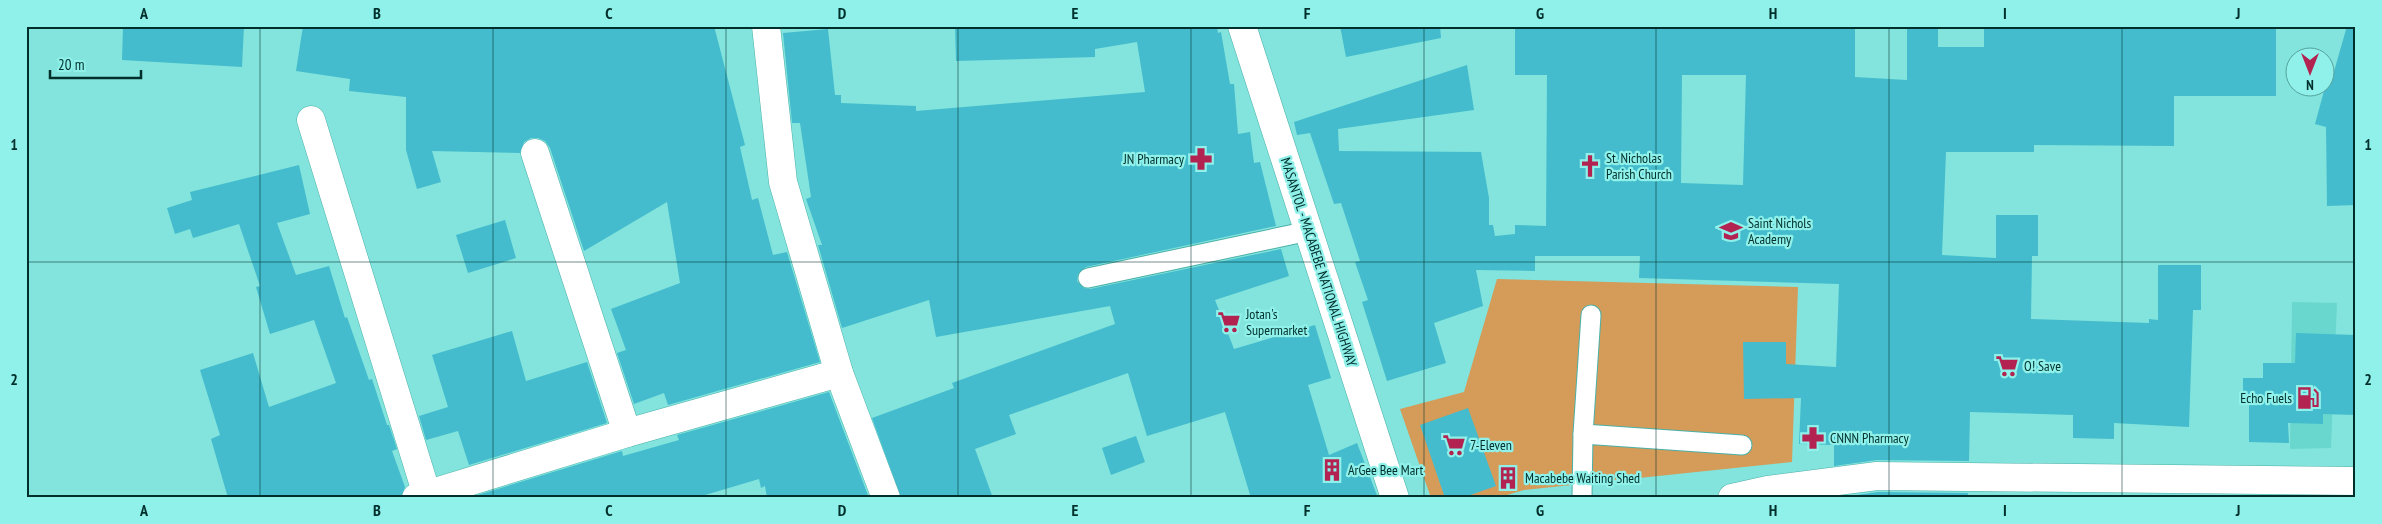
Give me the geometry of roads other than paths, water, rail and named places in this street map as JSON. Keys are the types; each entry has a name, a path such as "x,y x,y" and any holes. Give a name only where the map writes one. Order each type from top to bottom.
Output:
{"street":[{"path":"766,26 783,182 839,373 886,498"},
{"name":"MASANTOL - MACABEBE NATIONAL HIGHWAY","path":"1242,26 1396,498"},
{"path":"311,120 422,497 627,434 839,373"},
{"path":"535,154 627,434"},
{"path":"1732,498 1877,476 2356,481"}],"lane":[{"path":"1088,278 1309,231"},
{"path":"1582,498 1583,434 1591,315"},
{"path":"1583,434 1742,445"}],"place":[{"name":"JN Pharmacy","path":"1201,159"},
{"name":"St. Nicholas Parish Church","path":"1590,166"},
{"name":"Saint Nichols Academy","path":"1731,231"},
{"name":"Jotan's Supermarket","path":"1229,322"},
{"name":"O! Save","path":"2007,366"},
{"name":"Echo Fuels","path":"2308,398"},
{"name":"CNNN Pharmacy","path":"1813,438"},
{"name":"7-Eleven","path":"1454,445"},
{"name":"ArGee Bee Mart","path":"1332,470"},
{"name":"Macabebe Waiting Shed","path":"1508,478"}]}
